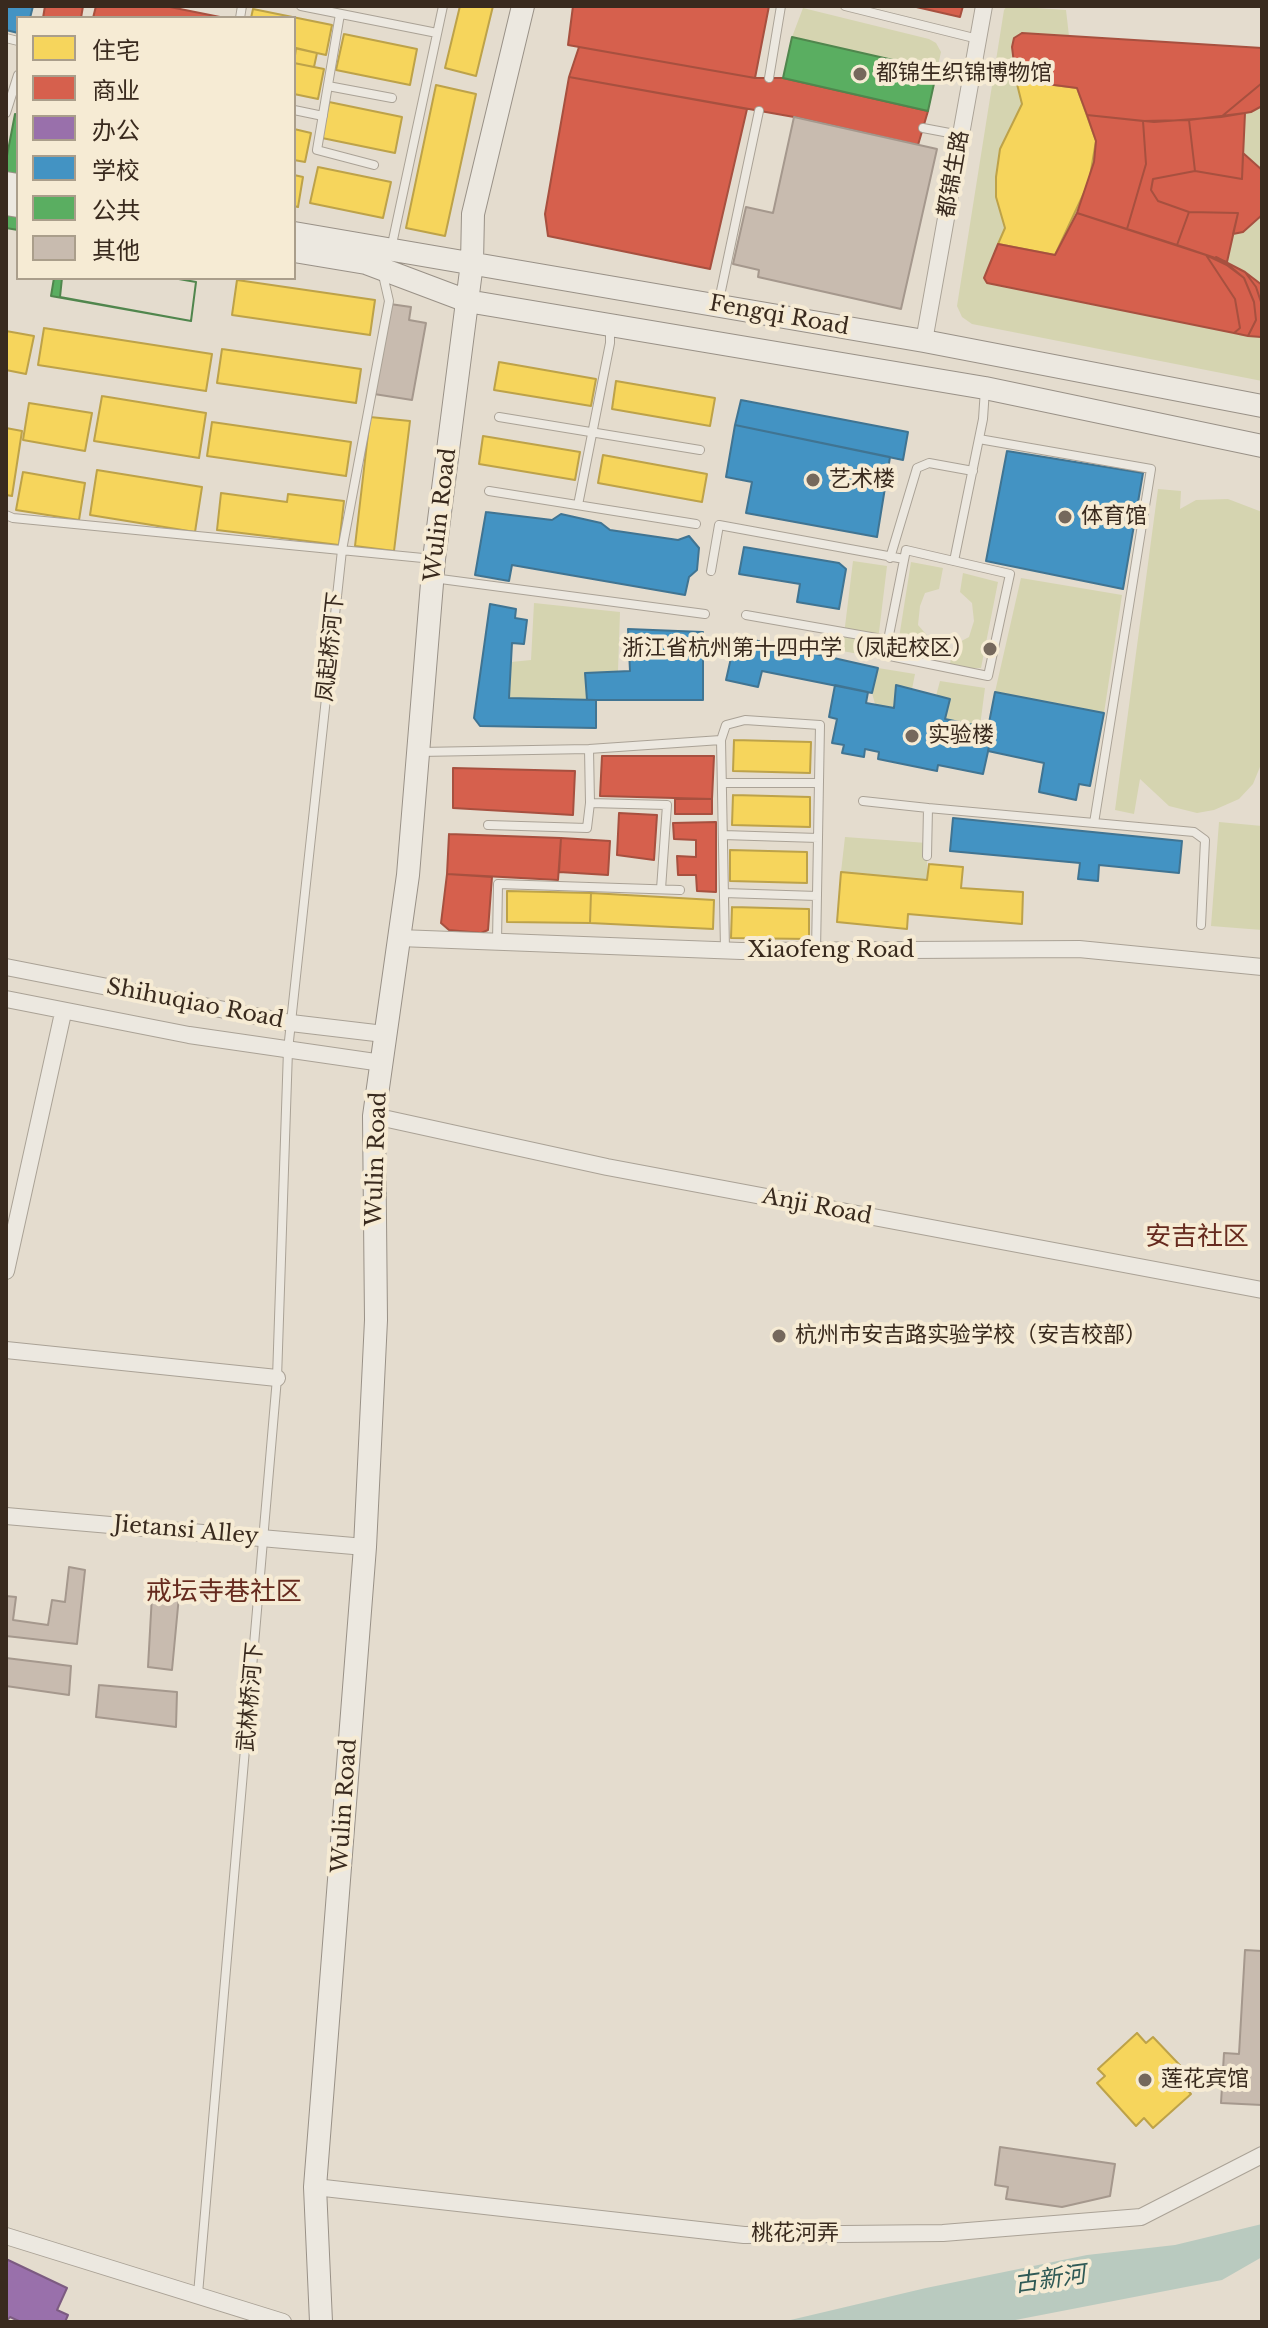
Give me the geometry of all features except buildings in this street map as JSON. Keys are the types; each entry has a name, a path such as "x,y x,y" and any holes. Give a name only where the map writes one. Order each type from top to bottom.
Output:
{"street":[{"name":"Wulin Road","path":"321,2322 315,2187 365,1547 376,1320 374,1116 399,938 433,569 472,263 473,214 523,6"},
{"name":"都锦生路","path":"924,341 984,6"},
{"name":"Fengqi Road","path":"296,234 383,256 472,263 924,341 1262,406"},
{"path":"296,251 383,256 467,301 985,388 1262,446"},
{"name":"Xiaofeng Road","path":"399,938 816,952 1079,949 1262,967"},
{"name":"Shihuqiao Road","path":"6,967 291,1023 384,1034"},
{"name":"Shihuqiao Road","path":"6,999 63,1013 382,1063"},
{"path":"6,1271 63,1013"},
{"name":"Anji Road","path":"374,1116 607,1167 1262,1290"},
{"path":"6,1350 277,1378"},
{"name":"Jietansi Alley","path":"6,1516 365,1547"},
{"name":"桃花河弄","path":"315,2187 744,2235 943,2233 1141,2217 1262,2155"},
{"path":"6,2236 283,2322"}],"lane":[{"path":"301,6 437,33"},
{"path":"383,256 443,6"},
{"path":"769,78 781,6"},
{"path":"845,6 978,39"},
{"path":"340,14 317,150 374,165"},
{"path":"6,113 16,81"},
{"path":"328,86 392,98"},
{"path":"296,110 323,116"},
{"path":"718,305 759,111"},
{"path":"923,128 961,135"},
{"name":"凤起桥河下","path":"288,1050 342,550 389,301 383,256"},
{"path":"578,505 610,343 610,325"},
{"path":"954,561 979,439 985,388"},
{"path":"499,417 700,450"},
{"path":"979,439 1151,469 1094,823"},
{"path":"890,558 917,468 929,463 973,471"},
{"path":"489,491 696,524"},
{"path":"6,515 342,550 433,569 705,614"},
{"path":"711,571 719,525 904,559"},
{"path":"906,550 1010,574 988,676 885,655 904,559 906,550"},
{"path":"746,615 888,640"},
{"path":"725,950 721,740 726,725 745,720 820,725 816,952"},
{"path":"418,752 589,749 721,740"},
{"path":"488,825 587,828 589,749"},
{"path":"722,783 819,783"},
{"path":"863,801 1194,832 1205,840 1201,925"},
{"path":"590,803 667,805 661,889"},
{"path":"927,856 928,808"},
{"path":"723,835 818,838"},
{"path":"497,942 498,884 680,890"},
{"path":"724,893 817,896"},
{"name":"武林桥河下","path":"198,2294 277,1378 288,1050"}],"green space":[{"path":"1007,6 1066,10 1069,36 1262,48 1262,381 972,324 962,317 957,306"},
{"path":"803,8 929,39 936,43 941,52 937,70 792,37"},
{"path":"1158,489 1181,491 1180,509 1196,500 1228,499 1262,512 1262,762 1253,784 1239,799 1214,810 1197,813 1169,806 1140,779 1134,814 1115,810"},
{"path":"853,561 887,566 876,657 842,651"},
{"path":"911,562 943,568 939,589 925,593 920,606 918,625 932,641 926,664 896,657"},
{"path":"963,573 998,582 981,668 949,668 954,645 969,637 974,621 972,603 960,592"},
{"path":"1021,578 1122,595 1104,713 995,692"},
{"path":"534,603 620,612 618,671 585,673 587,700 509,698 511,662 531,660"},
{"path":"878,668 915,674 912,689 896,685 894,708 875,704 872,693"},
{"path":"940,681 985,688 980,726 945,719 936,696"},
{"path":"1219,822 1262,826 1262,930 1211,926"},
{"path":"845,837 927,843 927,880 841,872"}],"water":[{"name":"古新河","path":"1262,2224 1262,2257 1222,2280 1005,2322 782,2322 1087,2255 1175,2245"}],"place":[{"name":"都锦生织锦博物馆","path":"860,74"},
{"name":"艺术楼","path":"813,480"},
{"name":"体育馆","path":"1065,517"},
{"name":"浙江省杭州第十四中学（凤起校区）","path":"990,649"},
{"name":"实验楼","path":"912,736"},
{"name":"杭州市安吉路实验学校（安吉校部）","path":"779,1336"},
{"name":"莲花宾馆","path":"1145,2080"}],"district":[{"name":"安吉社区","path":"1197,1238"},
{"name":"戒坛寺巷社区","path":"224,1593"}]}
